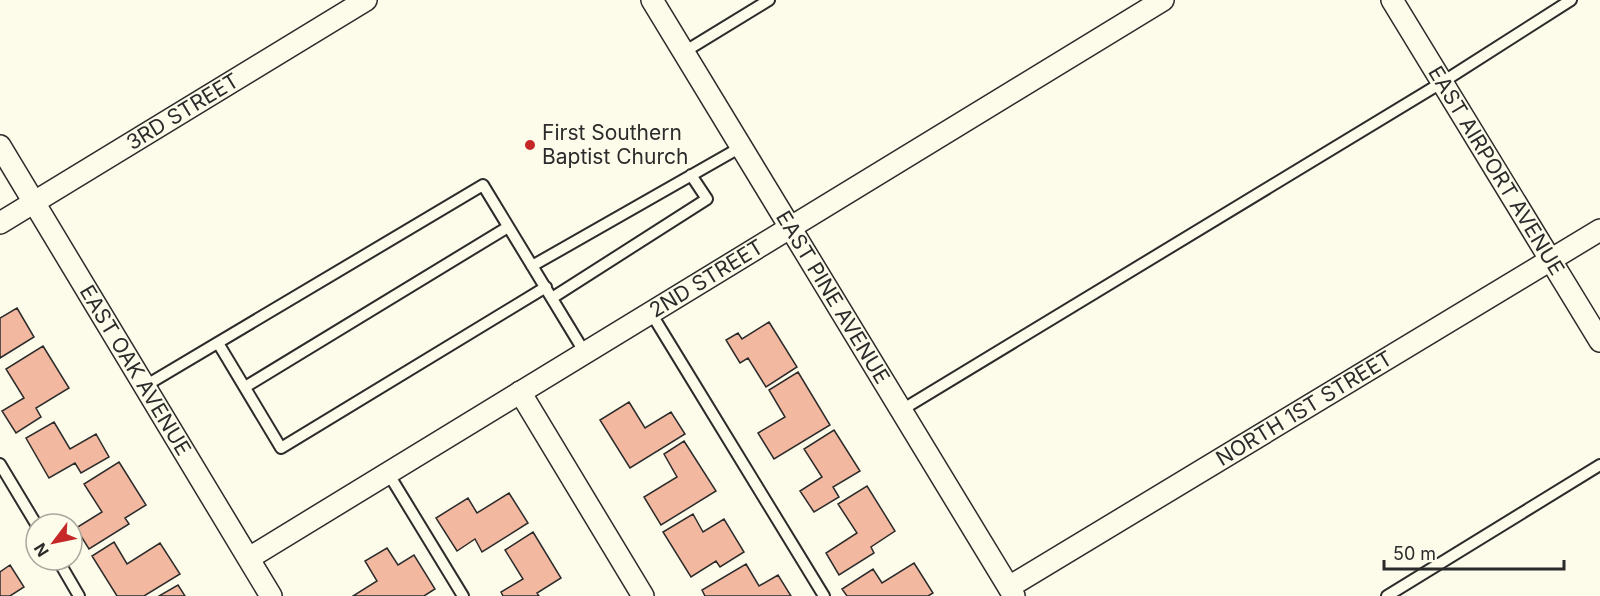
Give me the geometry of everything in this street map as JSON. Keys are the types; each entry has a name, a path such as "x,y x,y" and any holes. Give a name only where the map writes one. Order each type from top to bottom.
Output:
{"street":[{"name":"3RD STREET","path":"0,223 366,0"},
{"name":"EAST PINE AVENUE","path":"652,0 1012,592"},
{"name":"2ND STREET","path":"249,558 1163,0"},
{"name":"EAST AIRPORT AVENUE","path":"1392,0 1600,341"},
{"name":"EAST OAK AVENUE","path":"0,146 271,596"},
{"name":"NORTH 1ST STREET","path":"1012,592 1600,230"},
{"path":"520,392 643,596"}],"lane":[{"path":"684,52 769,0"},
{"path":"900,411 1442,83 1571,0"},
{"path":"532,266 741,147"},
{"path":"552,298 706,200 691,175"},
{"path":"145,386 483,185 585,353"},
{"path":"244,387 508,226"},
{"path":"218,343 281,448 546,287"},
{"path":"651,313 824,596"},
{"path":"0,464 29,512"},
{"path":"1387,596 1600,465"},
{"path":"388,473 463,596"},
{"path":"65,572 80,596"}],"building":[{"path":"17,308 34,337 0,358 0,318"},
{"path":"769,322 797,367 766,387 748,358 740,363 726,340 738,333 742,339"},
{"path":"43,346 69,388 36,408 41,417 16,433 2,411 24,398 6,369"},
{"path":"798,372 830,425 774,459 758,433 785,417 769,390"},
{"path":"629,402 645,428 671,412 685,434 630,468 600,420"},
{"path":"54,422 70,449 96,434 109,457 81,473 75,463 49,478 26,438"},
{"path":"834,430 860,471 833,487 839,497 814,512 800,491 822,477 804,449"},
{"path":"684,441 716,491 661,525 644,497 677,477 664,454"},
{"path":"119,462 146,505 125,518 129,524 89,549 84,541 84,523 102,512 84,484"},
{"path":"867,486 895,531 871,547 874,553 839,575 826,553 857,533 838,504"},
{"path":"509,493 528,523 482,552 475,539 457,551 436,518 468,498 477,513"},
{"path":"693,514 703,532 724,519 744,552 720,567 716,561 691,577 663,532"},
{"path":"533,532 561,578 537,593 539,596 503,596 501,592 523,579 505,550"},
{"path":"114,542 127,564 160,543 180,574 144,596 117,596 92,556"},
{"path":"387,548 398,565 414,555 435,589 424,596 353,596 377,581 365,561"},
{"path":"914,563 933,593 928,596 847,596 842,589 873,569 882,583"},
{"path":"746,564 759,586 778,575 791,596 705,596 702,590"},
{"path":"10,565 24,587 10,596 0,596 0,572"},
{"path":"178,585 185,596 159,596"}],"place":[{"name":"First Southern Baptist Church","path":"530,145"}]}
